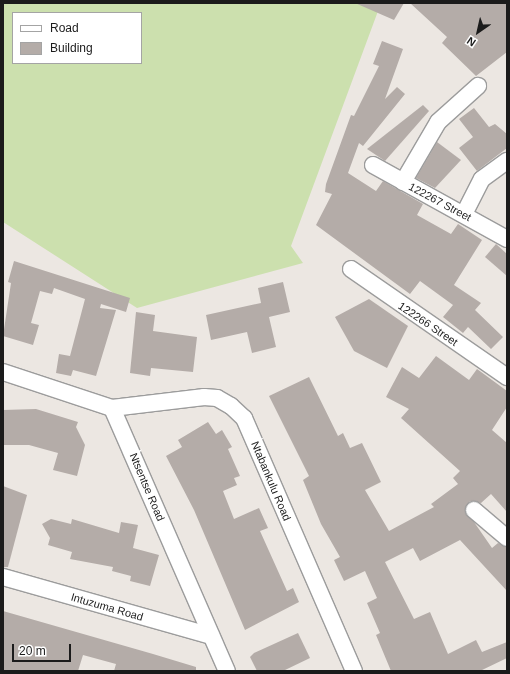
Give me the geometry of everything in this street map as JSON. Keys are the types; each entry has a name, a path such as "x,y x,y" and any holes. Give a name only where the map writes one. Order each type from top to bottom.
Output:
{"street":[{"path":"403,182 438,122 478,86"},
{"path":"464,214 482,180 507,160"},
{"name":"122267 Street","path":"373,165 507,239"},
{"name":"122266 Street","path":"351,269 507,377"},
{"path":"3,372 112,408"},
{"name":"Ntabankulu Road","path":"112,408 204,397 217,398 244,418 354,671"},
{"name":"Ntsentse Road","path":"112,408 227,671"},
{"path":"474,510 507,538"},
{"name":"Intuzuma Road","path":"3,577 212,636"}],"green space":[{"path":"3,3 381,3 291,246 303,263 137,308 3,222"}],"building":[{"path":"355,3 404,3 394,20"},
{"path":"410,3 507,3 507,52 476,76 442,43 447,37"},
{"path":"382,41 403,49 385,99 397,87 405,94 363,146 359,143 348,173 376,191 383,181 423,204 417,215 451,234 458,224 482,240 454,285 481,303 475,310 503,337 491,349 468,327 463,333 443,317 453,305 420,281 410,294 316,225 332,194 325,192 326,184 351,115 354,116 379,66 373,64"},
{"path":"423,105 429,111 385,161 367,149"},
{"path":"474,108 489,127 495,124 507,134 507,148 477,171 459,148 473,137 459,119"},
{"path":"437,142 461,160 435,188 416,178"},
{"path":"496,244 507,254 507,276 485,257"},
{"path":"14,261 130,298 126,312 101,304 100,308 116,310 96,376 73,370 71,376 56,373 59,354 70,356 85,299 54,288 52,294 40,291 31,323 39,325 33,345 3,336 11,283 8,282"},
{"path":"283,282 290,312 269,317 276,347 252,353 247,332 211,340 206,315 261,303 258,288"},
{"path":"369,299 408,326 387,368 354,351 335,317"},
{"path":"136,312 155,315 153,331 197,337 193,372 151,368 150,376 130,373"},
{"path":"436,356 469,380 477,369 507,391 507,407 492,430 507,443 507,512 491,494 481,503 470,501 465,509 492,548 498,543 507,547 507,591 460,540 420,561 413,548 385,562 414,619 430,612 448,654 476,640 482,652 507,642 507,658 480,671 391,671 376,635 380,633 367,603 377,598 365,571 344,581 334,560 340,557 321,524 303,480 309,476 269,396 309,377 338,436 343,433 350,448 362,443 381,482 365,490 389,531 434,507 431,504 458,484 453,478 460,471 401,418 409,409 386,397 402,367 419,378"},
{"path":"36,409 78,422 76,427 85,445 77,476 53,470 58,453 29,445 3,445 3,410"},
{"path":"208,422 216,434 222,430 232,447 228,449 240,476 234,478 237,485 223,491 234,519 259,508 268,528 260,531 287,591 293,588 299,602 245,630 194,510 166,456 182,447 178,440"},
{"path":"3,486 27,495 8,567 3,567"},
{"path":"51,519 71,524 72,519 119,533 121,522 138,525 133,548 159,555 150,586 130,581 131,576 112,571 113,567 70,559 72,552 48,545 50,538 42,524"},
{"path":"3,611 196,667 196,671 114,671 116,664 83,655 78,671 3,671"},
{"path":"298,633 310,658 283,671 257,671 250,657 254,653"}]}
